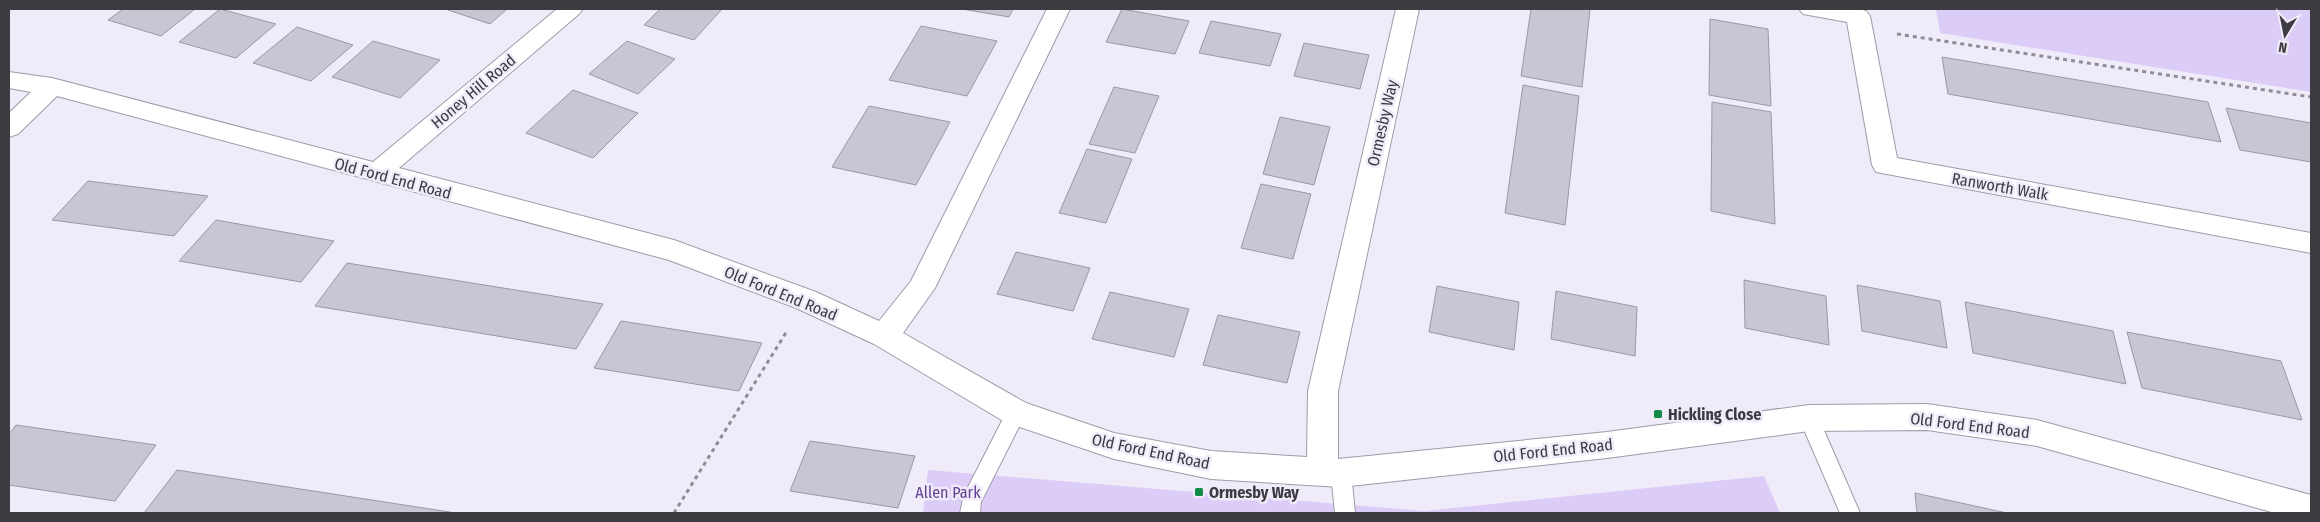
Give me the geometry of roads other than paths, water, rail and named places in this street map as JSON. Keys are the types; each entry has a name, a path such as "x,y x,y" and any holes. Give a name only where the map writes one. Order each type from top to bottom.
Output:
{"street":[{"name":"Honey Hill Road","path":"376,174 571,9"},
{"path":"884,336 921,288 1058,9"},
{"name":"Ormesby Way","path":"1331,472 1322,390 1403,9"},
{"name":"Ranworth Walk","path":"1811,9 1858,16 1885,165 2311,243"},
{"name":"Old Ford End Road","path":"9,80 52,86 674,252 806,300 884,336 1016,413 1114,446 1211,465 1331,472 1598,446 1809,418 1927,417 2037,433 2311,510"},
{"path":"9,128 52,86"}],"lane":[{"path":"970,513 971,500 1016,413"},
{"path":"1809,418 1850,513"},
{"path":"1331,472 1345,513"}],"place":[{"name":"Hickling Close","path":"1658,414"},
{"name":"Ormesby Way","path":"1199,492"}],"park label":[{"name":"Allen Park","path":"948,492"}]}
